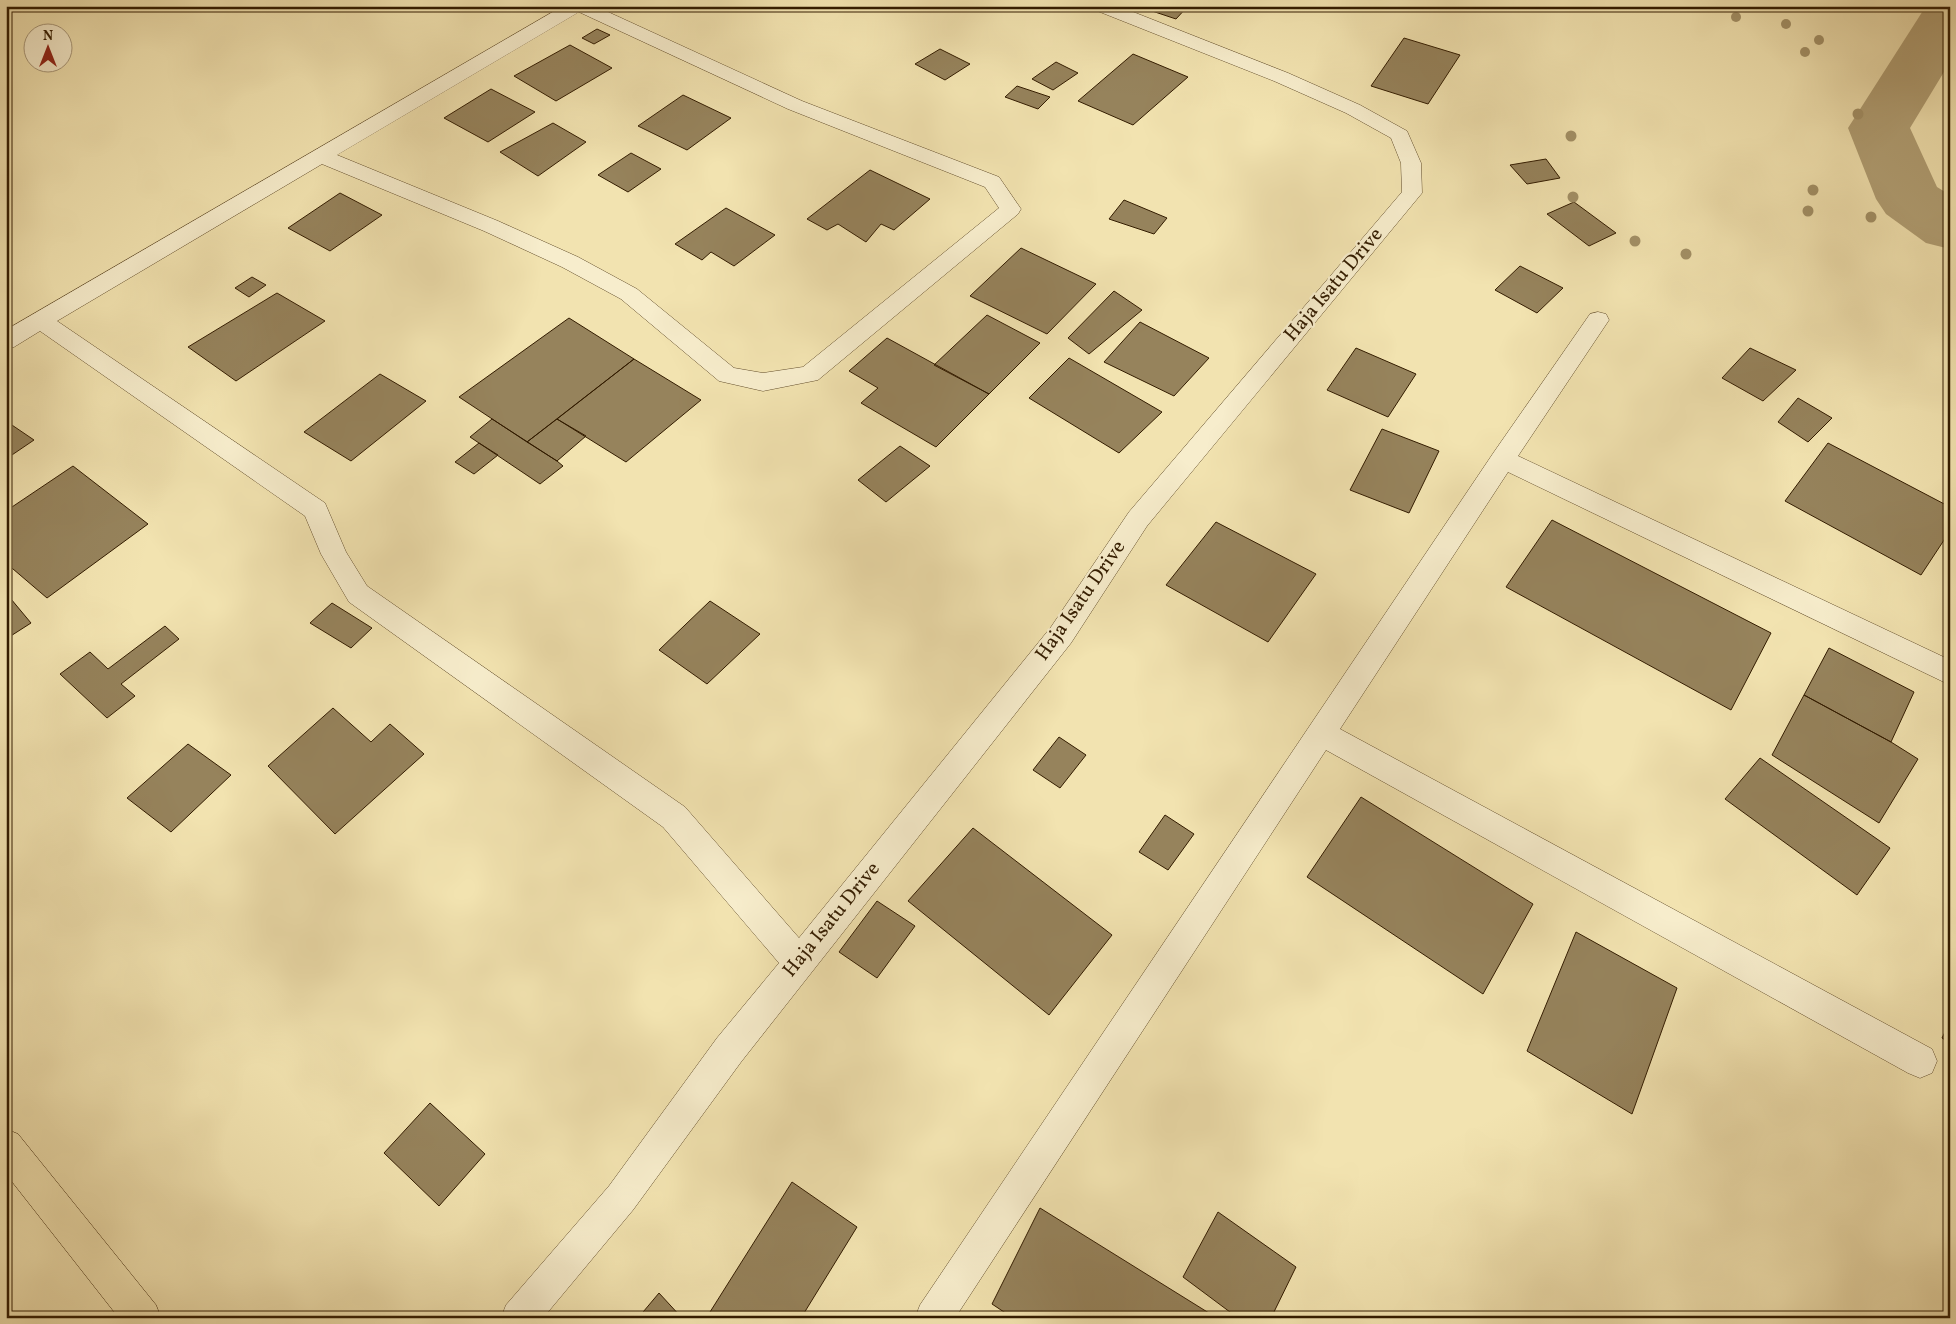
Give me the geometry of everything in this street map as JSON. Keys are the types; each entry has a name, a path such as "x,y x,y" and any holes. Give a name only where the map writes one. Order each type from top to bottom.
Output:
{"main road":[{"path":"6,1146 142,1318"}],"street":[{"path":"6,341 576,6"},
{"path":"320,156 491,226 570,262 629,294 727,376 763,382 810,374 1011,209 992,182 795,106 580,6"},
{"name":"Haja Isatu Drive","path":"519,1318 621,1198 729,1050 1061,635 1138,519 1412,193 1411,164 1400,135 1353,109 1281,77 1101,6"},
{"path":"932,1318 1598,320"},
{"path":"41,321 316,510 325,538 340,569 358,594 674,817 799,962"},
{"path":"1504,459 1950,673"},
{"path":"1321,733 1920,1061"}],"building":[{"path":"1144,6 1188,6 1176,19 1143,8"},
{"path":"597,29 610,35 594,44 582,38"},
{"path":"1404,38 1460,55 1428,104 1371,86"},
{"path":"570,45 612,68 556,101 514,76"},
{"path":"940,49 970,64 945,80 915,64"},
{"path":"1133,54 1188,77 1133,125 1078,101"},
{"path":"1056,62 1078,73 1053,90 1032,79"},
{"path":"1017,86 1050,97 1038,109 1005,97"},
{"path":"491,89 535,112 488,142 444,118"},
{"path":"683,95 731,118 687,150 638,126"},
{"path":"553,123 586,142 538,176 500,152"},
{"path":"631,153 661,169 628,192 598,175"},
{"path":"1546,159 1560,178 1527,184 1510,165"},
{"path":"870,170 930,199 894,230 881,224 866,242 838,224 827,230 807,219"},
{"path":"340,193 382,215 330,251 288,228"},
{"path":"1124,200 1167,218 1154,234 1109,219"},
{"path":"1574,202 1616,233 1589,246 1547,214"},
{"path":"726,208 775,235 734,266 711,252 702,260 675,244"},
{"path":"1021,248 1096,284 1047,334 970,296"},
{"path":"1520,266 1563,288 1537,313 1495,290"},
{"path":"252,277 266,285 249,297 235,288"},
{"path":"1114,291 1142,310 1089,354 1068,338"},
{"path":"277,293 325,321 236,381 188,347"},
{"path":"987,315 1040,343 989,394 934,365"},
{"path":"569,318 634,359 527,442 459,397"},
{"path":"1140,322 1209,358 1174,396 1104,362"},
{"path":"887,338 989,394 936,447 861,403 878,388 849,371"},
{"path":"1356,348 1416,374 1388,417 1327,390"},
{"path":"1750,348 1796,370 1763,401 1722,378"},
{"path":"1069,358 1162,412 1119,453 1029,398"},
{"path":"634,359 701,400 626,462 557,419"},
{"path":"380,374 426,401 351,461 304,432"},
{"path":"1798,398 1832,418 1808,442 1778,422"},
{"path":"492,419 563,466 540,484 470,437"},
{"path":"557,419 586,436 557,461 527,442"},
{"path":"6,421 34,440 6,459"},
{"path":"1382,429 1439,451 1409,513 1350,490"},
{"path":"479,443 498,455 474,474 455,462"},
{"path":"1828,443 1950,507 1950,531 1921,575 1785,501"},
{"path":"900,446 930,466 886,502 858,480"},
{"path":"73,466 148,524 47,598 6,563 6,511"},
{"path":"1552,520 1771,633 1731,710 1506,587"},
{"path":"1216,522 1316,574 1268,642 1166,585"},
{"path":"6,593 31,623 6,639"},
{"path":"710,601 760,634 707,684 659,650"},
{"path":"332,603 372,628 351,648 310,623"},
{"path":"165,626 179,639 121,684 135,696 107,718 60,674 90,652 108,669"},
{"path":"1829,648 1914,692 1891,742 1804,695"},
{"path":"1804,695 1891,742 1918,759 1879,823 1772,755"},
{"path":"333,708 371,742 390,724 424,754 335,834 268,766"},
{"path":"1059,737 1086,755 1060,788 1033,770"},
{"path":"188,744 231,775 171,832 127,798"},
{"path":"1760,758 1890,848 1857,895 1725,799"},
{"path":"1361,797 1533,904 1483,994 1307,877"},
{"path":"1165,815 1194,834 1168,870 1139,852"},
{"path":"973,828 1112,935 1049,1015 908,901"},
{"path":"877,901 915,926 877,978 839,952"},
{"path":"1576,932 1677,988 1632,1114 1527,1051"},
{"path":"1950,1022 1950,1043 1942,1038"},
{"path":"430,1103 485,1154 439,1206 384,1153"},
{"path":"792,1182 857,1227 801,1318 718,1318 710,1312"},
{"path":"1040,1208 1217,1318 1013,1318 992,1304"},
{"path":"1218,1212 1296,1267 1271,1318 1238,1318 1183,1277"},
{"path":"659,1293 682,1318 638,1318"}],"waterway":[{"path":"1950,13 1879,128 1909,199 1950,227"}]}
